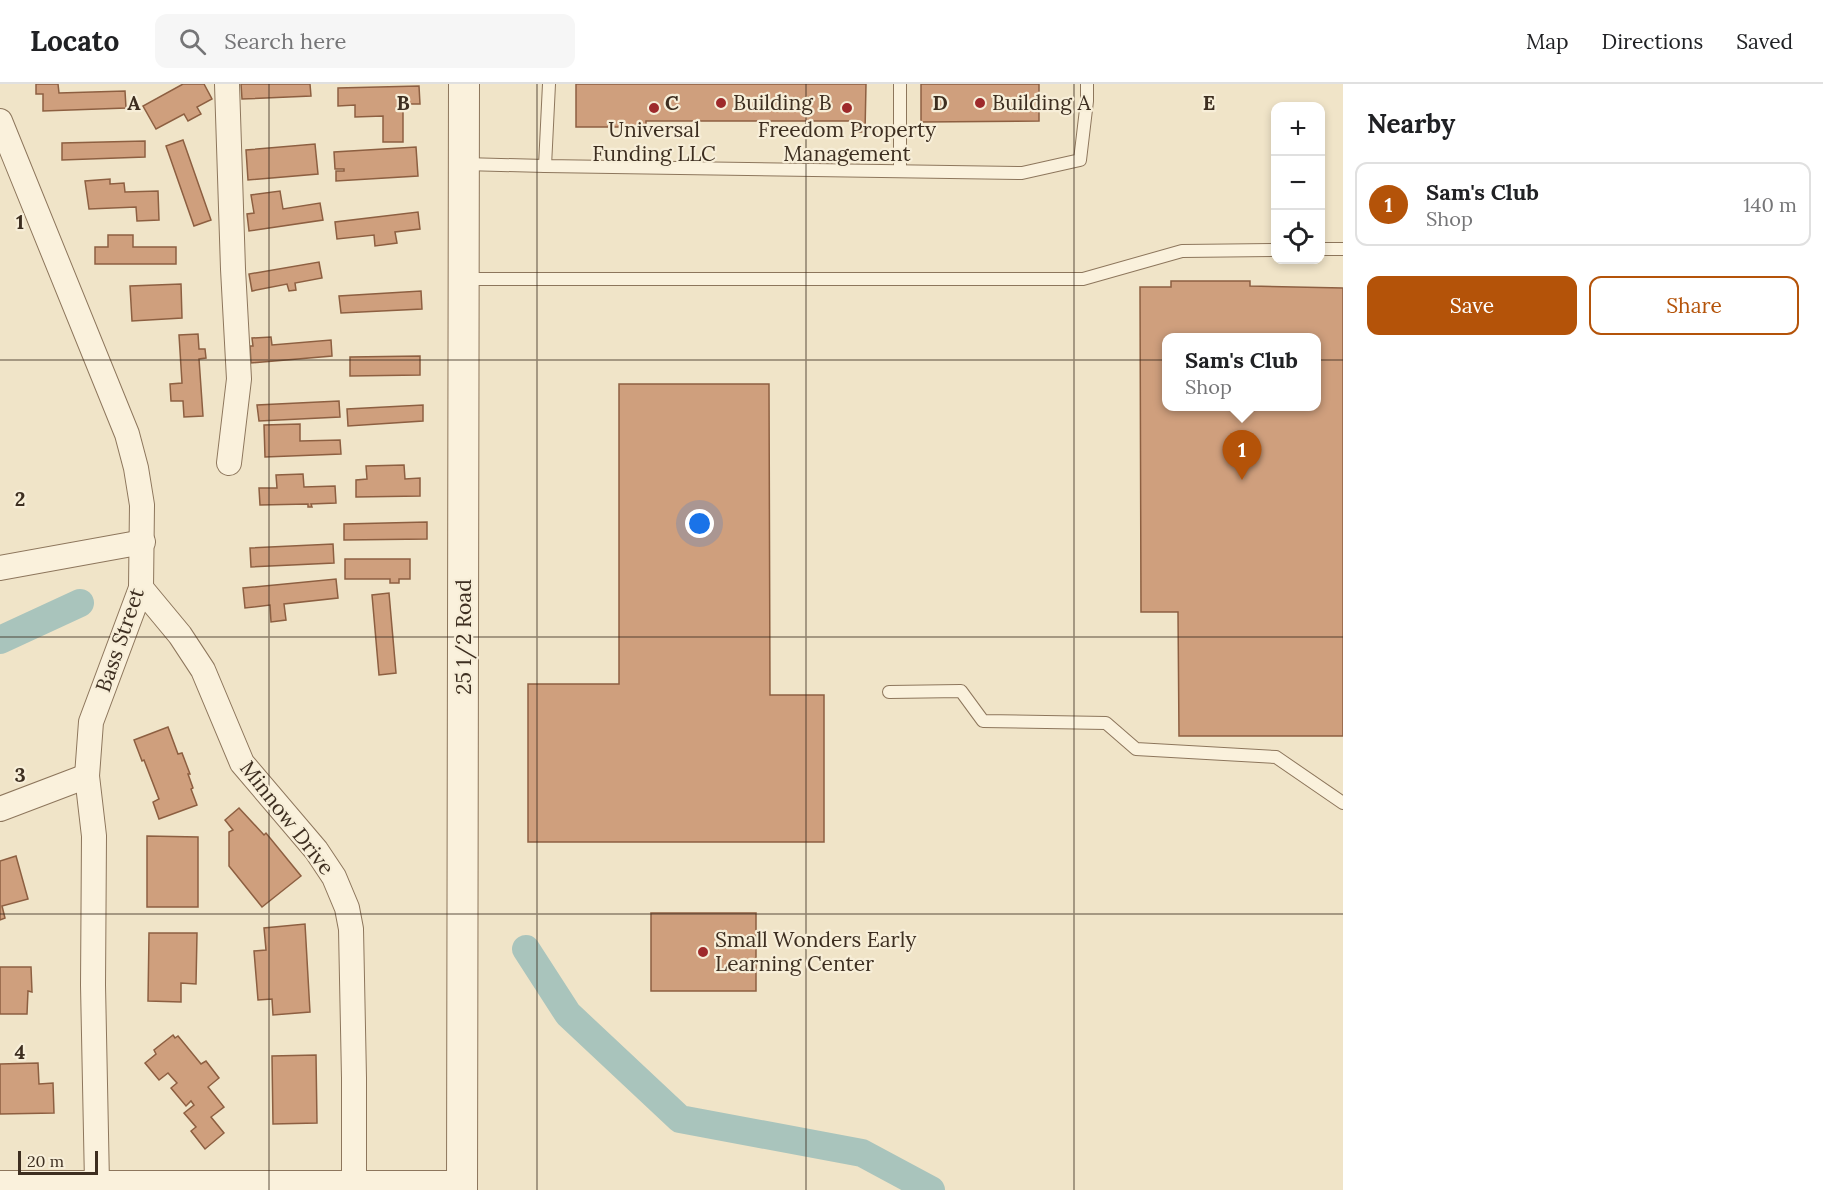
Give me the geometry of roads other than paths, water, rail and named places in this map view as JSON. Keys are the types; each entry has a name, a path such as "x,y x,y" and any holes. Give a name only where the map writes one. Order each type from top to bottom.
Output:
{"street":[{"path":"227,84 233,269 240,379 229,463"},
{"name":"25 1/2 Road","path":"462,1186 464,84"},
{"name":"Bass Street","path":"0,121 127,434 142,505 141,588 91,722 87,776 94,836 93,985 97,1183"},
{"path":"0,568 143,542"},
{"name":"Minnow Drive","path":"141,588 180,635 203,670 242,763 316,850 334,877 347,908 351,929 354,1183"},
{"path":"0,809 87,776"},
{"path":"0,1183 354,1183 462,1186"}],"lane":[{"path":"545,166 549,84"},
{"path":"900,84 900,171"},
{"path":"464,164 1022,173 1080,160 1087,84"},
{"path":"1325,249 1343,249"},
{"path":"464,279 1083,279 1182,250 1271,250"},
{"path":"889,692 961,691 983,721 1106,723 1136,749 1276,758 1343,802"}],"waterway":[{"path":"0,640 80,603"},
{"path":"526,949 568,1014 680,1119 862,1153 931,1190"}],"place":[{"name":"Building B","path":"721,103"},
{"name":"Building A","path":"980,103"},
{"name":"Universal Funding LLC","path":"654,108"},
{"name":"Freedom Property Management","path":"847,108"},
{"name":"Sam's Club","path":"1242,480"},
{"name":"Small Wonders Early Learning Center","path":"703,952"}]}
